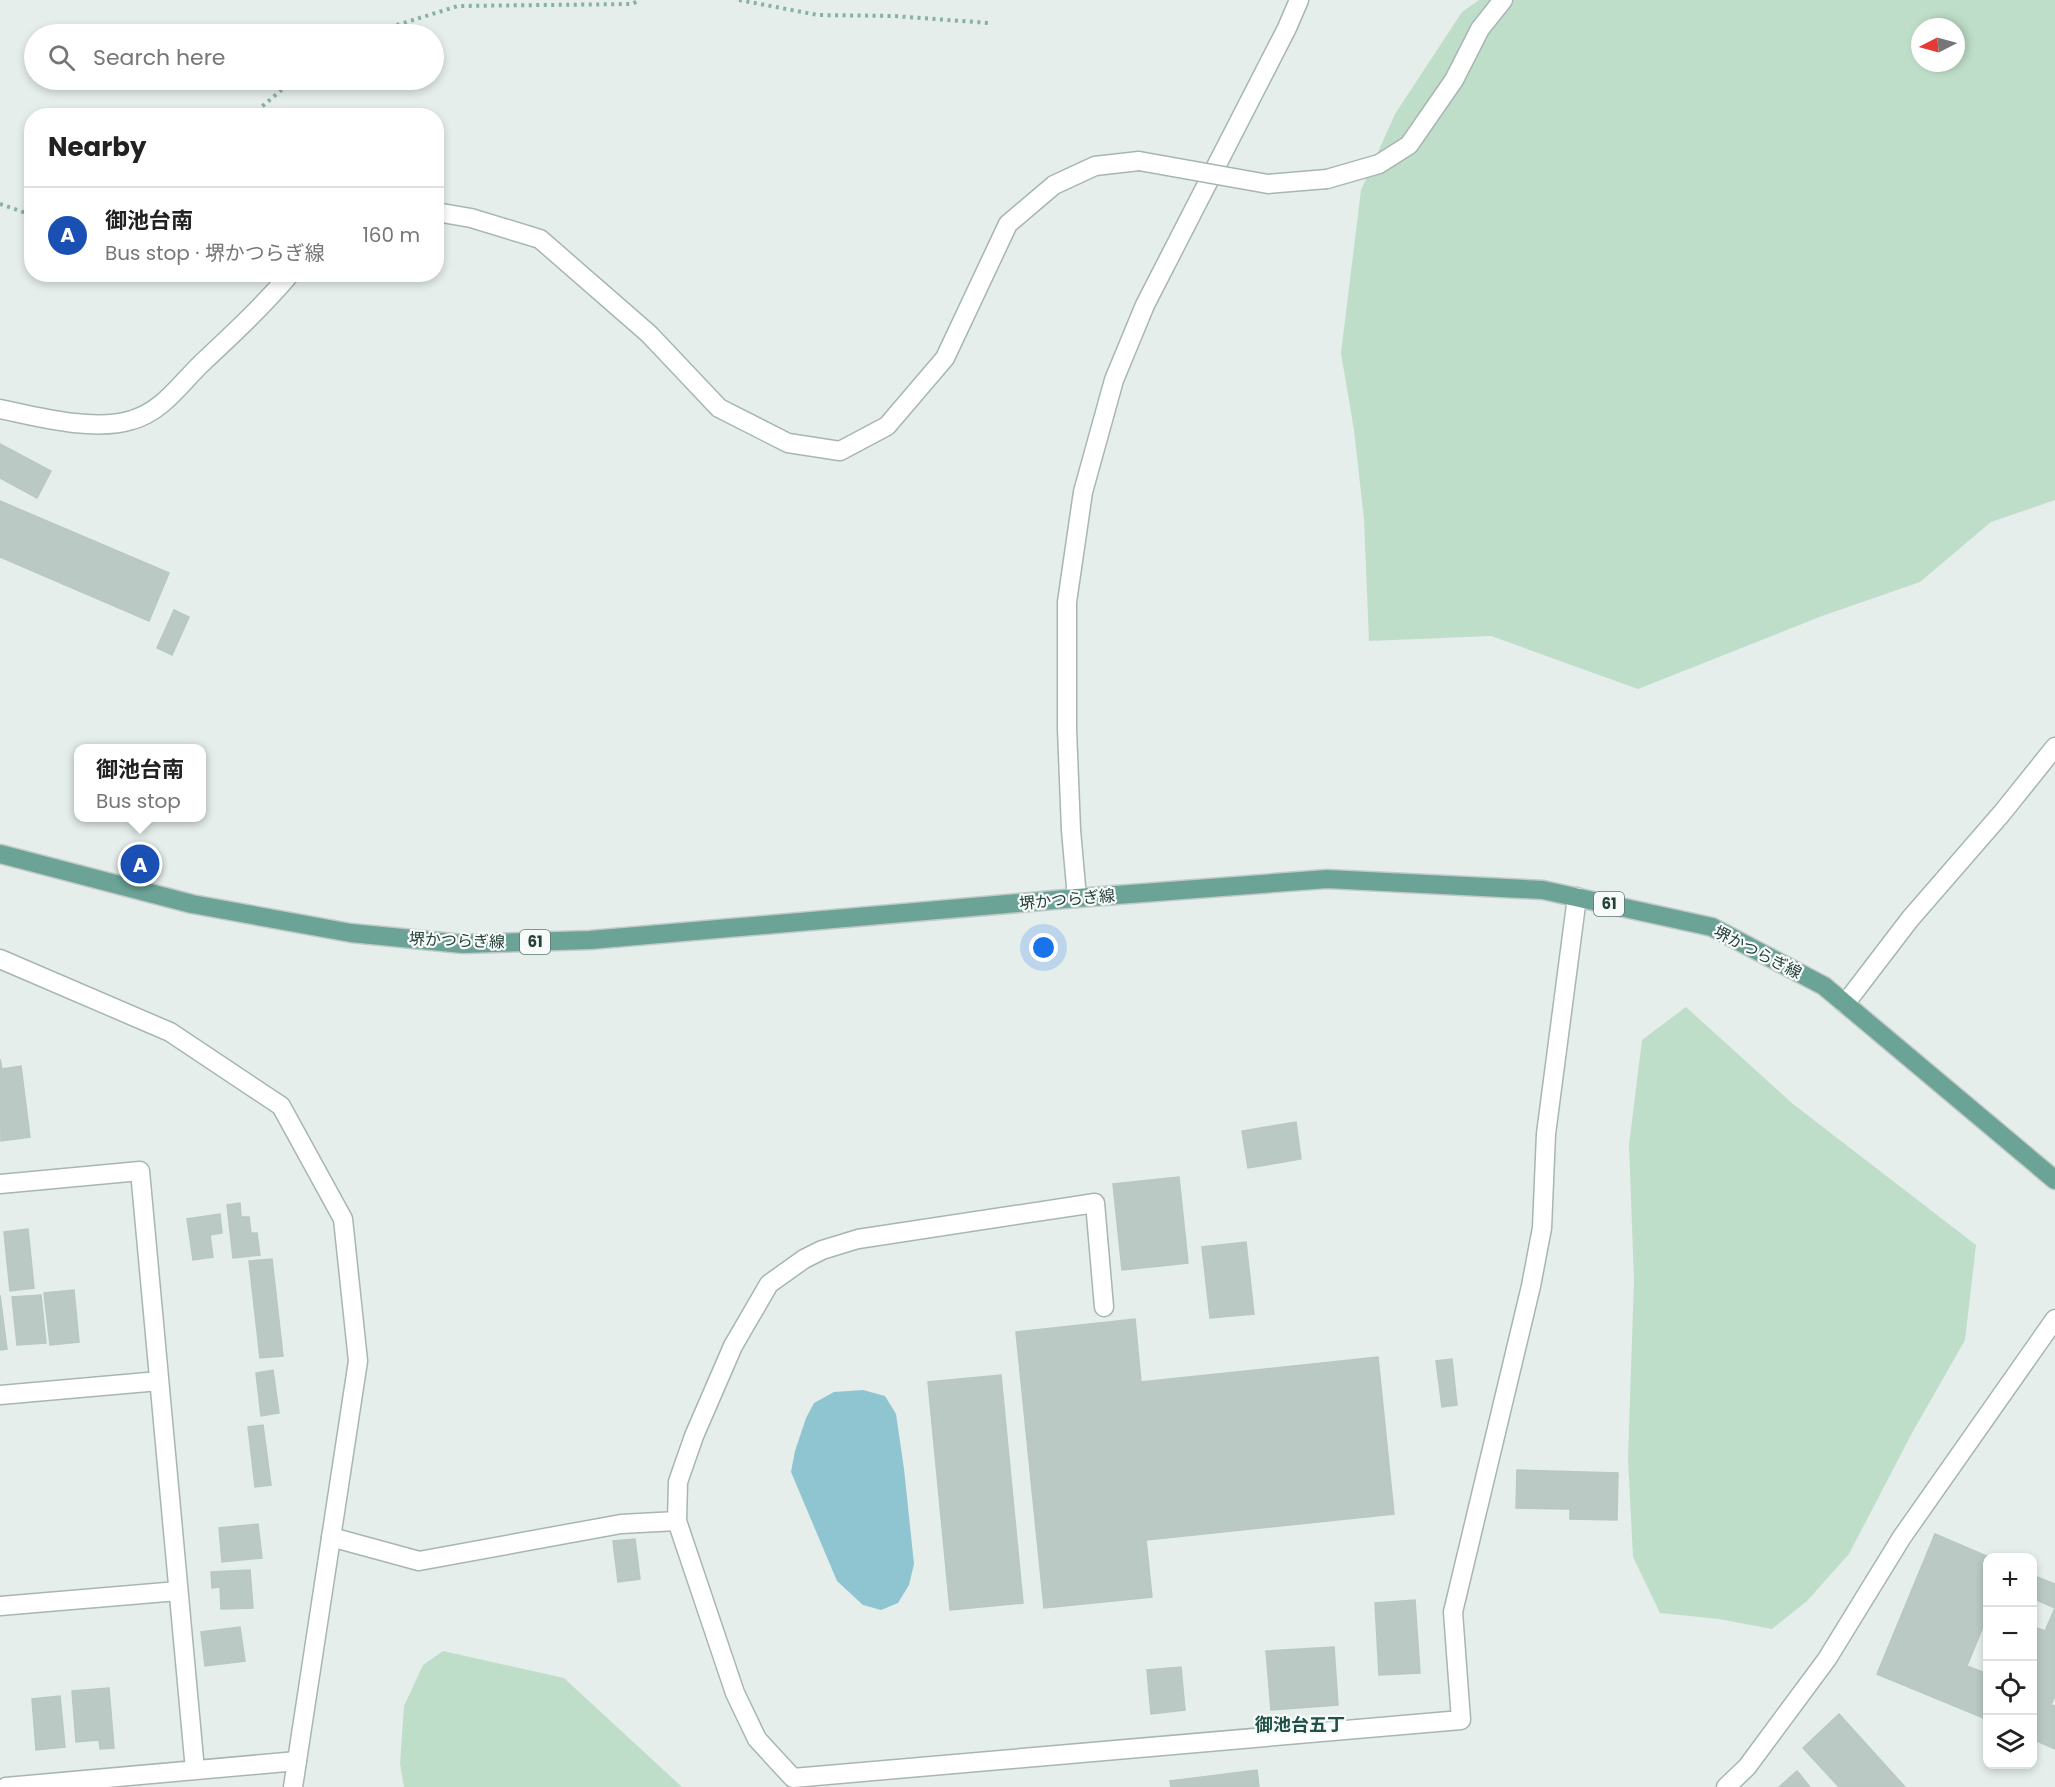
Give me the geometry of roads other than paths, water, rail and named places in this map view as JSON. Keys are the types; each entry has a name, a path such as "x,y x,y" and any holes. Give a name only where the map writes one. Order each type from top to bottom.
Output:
{"main road":[{"name":"堺かつらぎ線","path":"0,854 192,904 351,933 463,944 590,940 1327,879 1543,890 1712,927 1824,986 2055,1180"}],"street":[{"path":"1077,898 1071,830 1068,740 1068,602 1083,492 1114,380 1145,305 1287,28 1299,0"},
{"path":"444,213 471,218 540,239 649,334 719,408 789,442 840,451 887,426 945,358 1008,224 1054,185 1095,166 1139,161 1268,184 1327,179 1378,164 1409,145 1454,80 1480,29 1503,0"},
{"path":"0,409 67,421 102,424 132,420 159,408 200,365 263,306 283,282"},
{"path":"1845,1004 1910,919 2055,747"},
{"path":"1104,1307 1095,1203 858,1239 822,1250 804,1259 769,1284 734,1346 694,1436 678,1482 677,1521 735,1693 757,1739 793,1778 1461,1720 1453,1612 1528,1297 1542,1228 1546,1134 1577,897"},
{"path":"0,959 170,1032 281,1106 343,1219 358,1361 293,1787"},
{"path":"0,1184 140,1171 195,1770"},
{"path":"1726,1787 1747,1767 1827,1659 1902,1538 2055,1319"},
{"path":"0,1395 159,1381"},
{"path":"331,1537 419,1561 621,1524 677,1521"},
{"path":"0,1606 178,1591"},
{"path":"6,1787 297,1761"}],"water":[{"path":"863,1390 885,1396 896,1414 914,1564 909,1585 898,1603 881,1610 863,1605 837,1581 791,1472 806,1418 814,1403 834,1392"}],"place":[{"name":"御池台南","path":"140,864"}],"district":[{"name":"御池台五丁","path":"1300,1725"}]}
